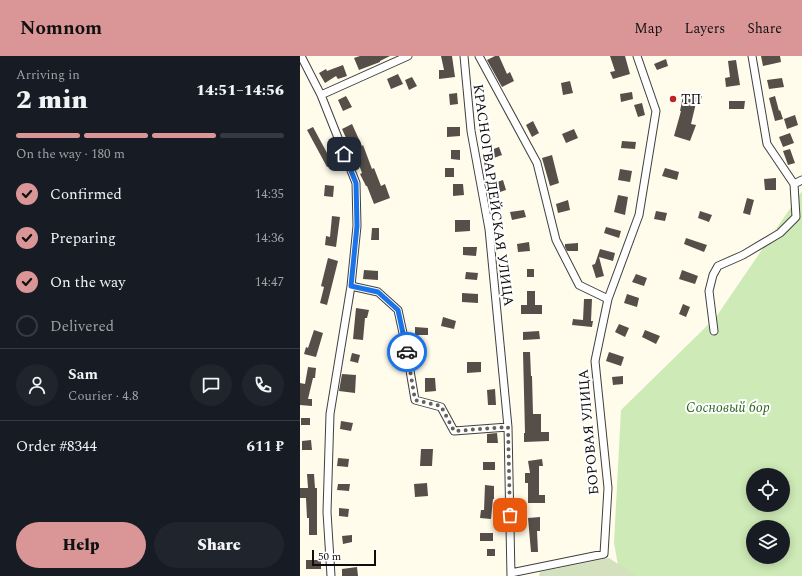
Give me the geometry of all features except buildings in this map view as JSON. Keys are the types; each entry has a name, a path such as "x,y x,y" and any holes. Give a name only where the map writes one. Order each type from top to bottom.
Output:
{"street":[{"path":"301,56 321,95 356,183 357,226 351,286 330,414 327,512 332,576"},
{"path":"321,95 408,56"},
{"name":"КРАСНОГВАРДЕЙСКАЯ УЛИЦА","path":"464,56 471,131 489,229 508,427 511,575"},
{"name":"КРАСНОГВАРДЕЙСКАЯ УЛИЦА","path":"479,56 538,162 556,240 579,285 608,299"},
{"name":"БОРОВАЯ УЛИЦА","path":"511,575 604,554 608,488 595,361 608,299 639,215 656,111 637,56"},
{"path":"714,331 709,291 713,275 718,266 743,255 780,234 796,217 794,184 768,144 752,56"},
{"path":"794,184 802,180"},
{"path":"351,286 378,292 398,310 415,400 441,406 454,431 508,427"}],"green space":[{"name":"Сосновый бор","path":"802,191 802,576 620,576 614,543 621,410 716,317"},
{"path":"609,558 636,576 539,576 540,572"}],"way so far":[{"path":"407,352 415,400 441,406 454,431 508,427 510,515"}],"place":[{"name":"ТП","path":"673,99"}],"route":[{"path":"344,154 356,183 357,226 351,286 378,292 398,310 407,352"}]}
